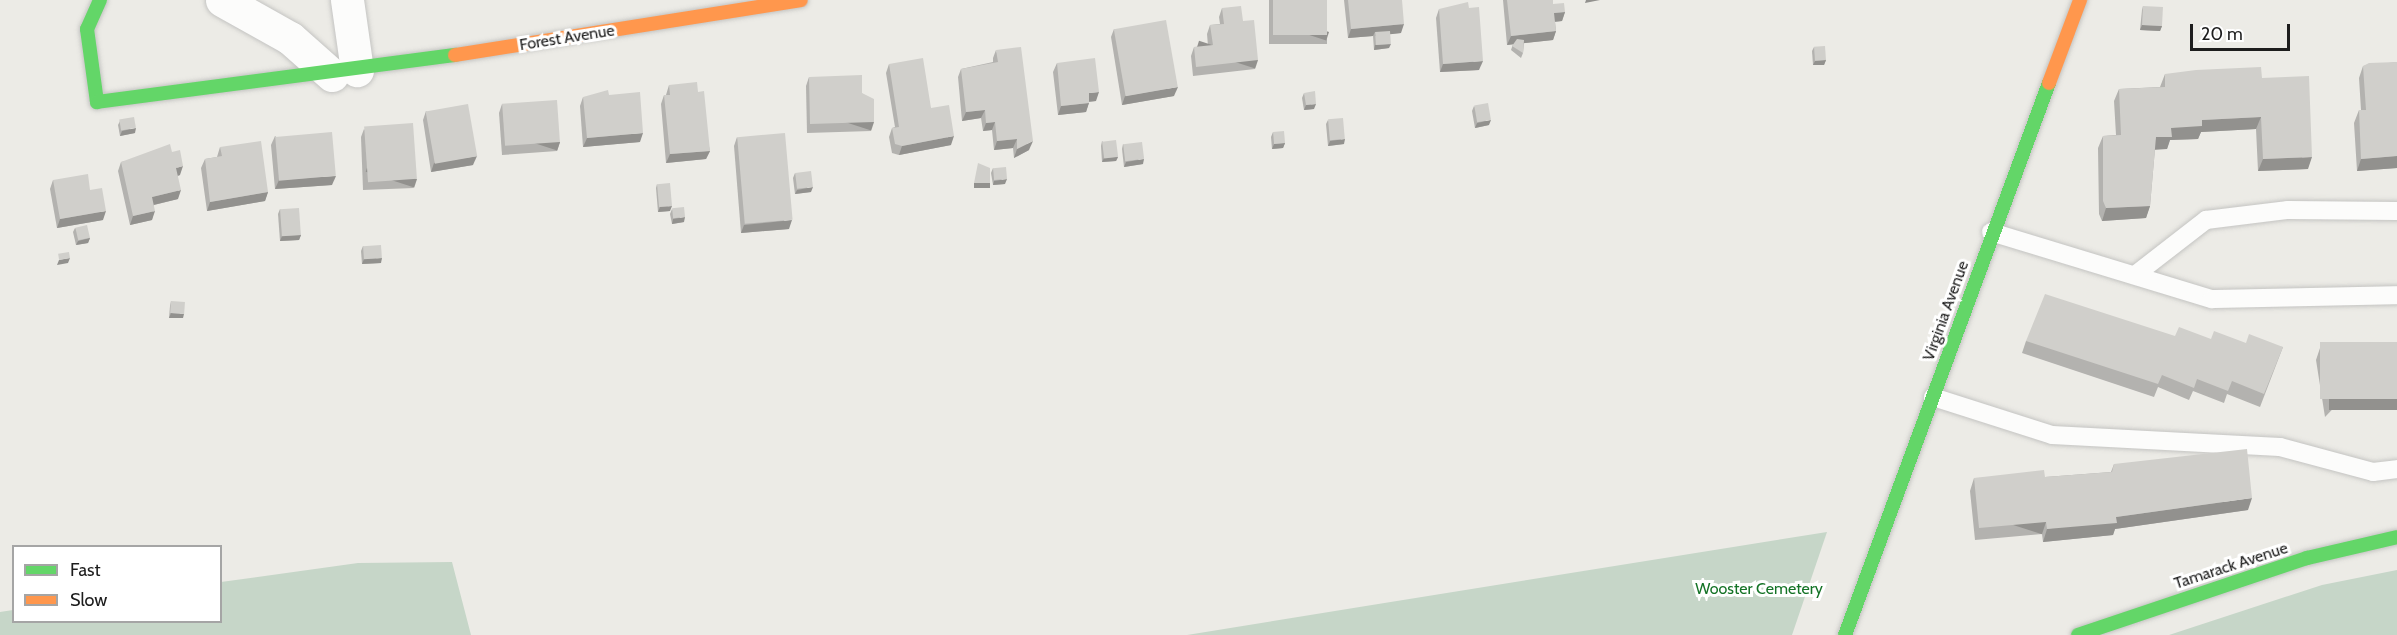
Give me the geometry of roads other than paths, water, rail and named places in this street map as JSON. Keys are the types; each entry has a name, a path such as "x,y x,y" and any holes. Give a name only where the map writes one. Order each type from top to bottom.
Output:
{"street":[{"name":"Forest Avenue","path":"100,0 87,29 97,102 345,73 801,0"},
{"path":"222,0 290,38 345,73"},
{"path":"345,73 347,0"},
{"name":"Virginia Avenue","path":"1845,635 1992,232 2080,0"},
{"name":"Tamarack Avenue","path":"2078,635 2307,558 2397,537"}],"lane":[{"path":"2135,275 2206,220 2288,210 2397,211"},
{"path":"1992,232 2212,299 2397,295"},
{"path":"1933,397 2052,435 2280,447 2373,472 2397,469"}],"park label":[{"name":"Wooster Cemetery","path":"1759,589"}]}
